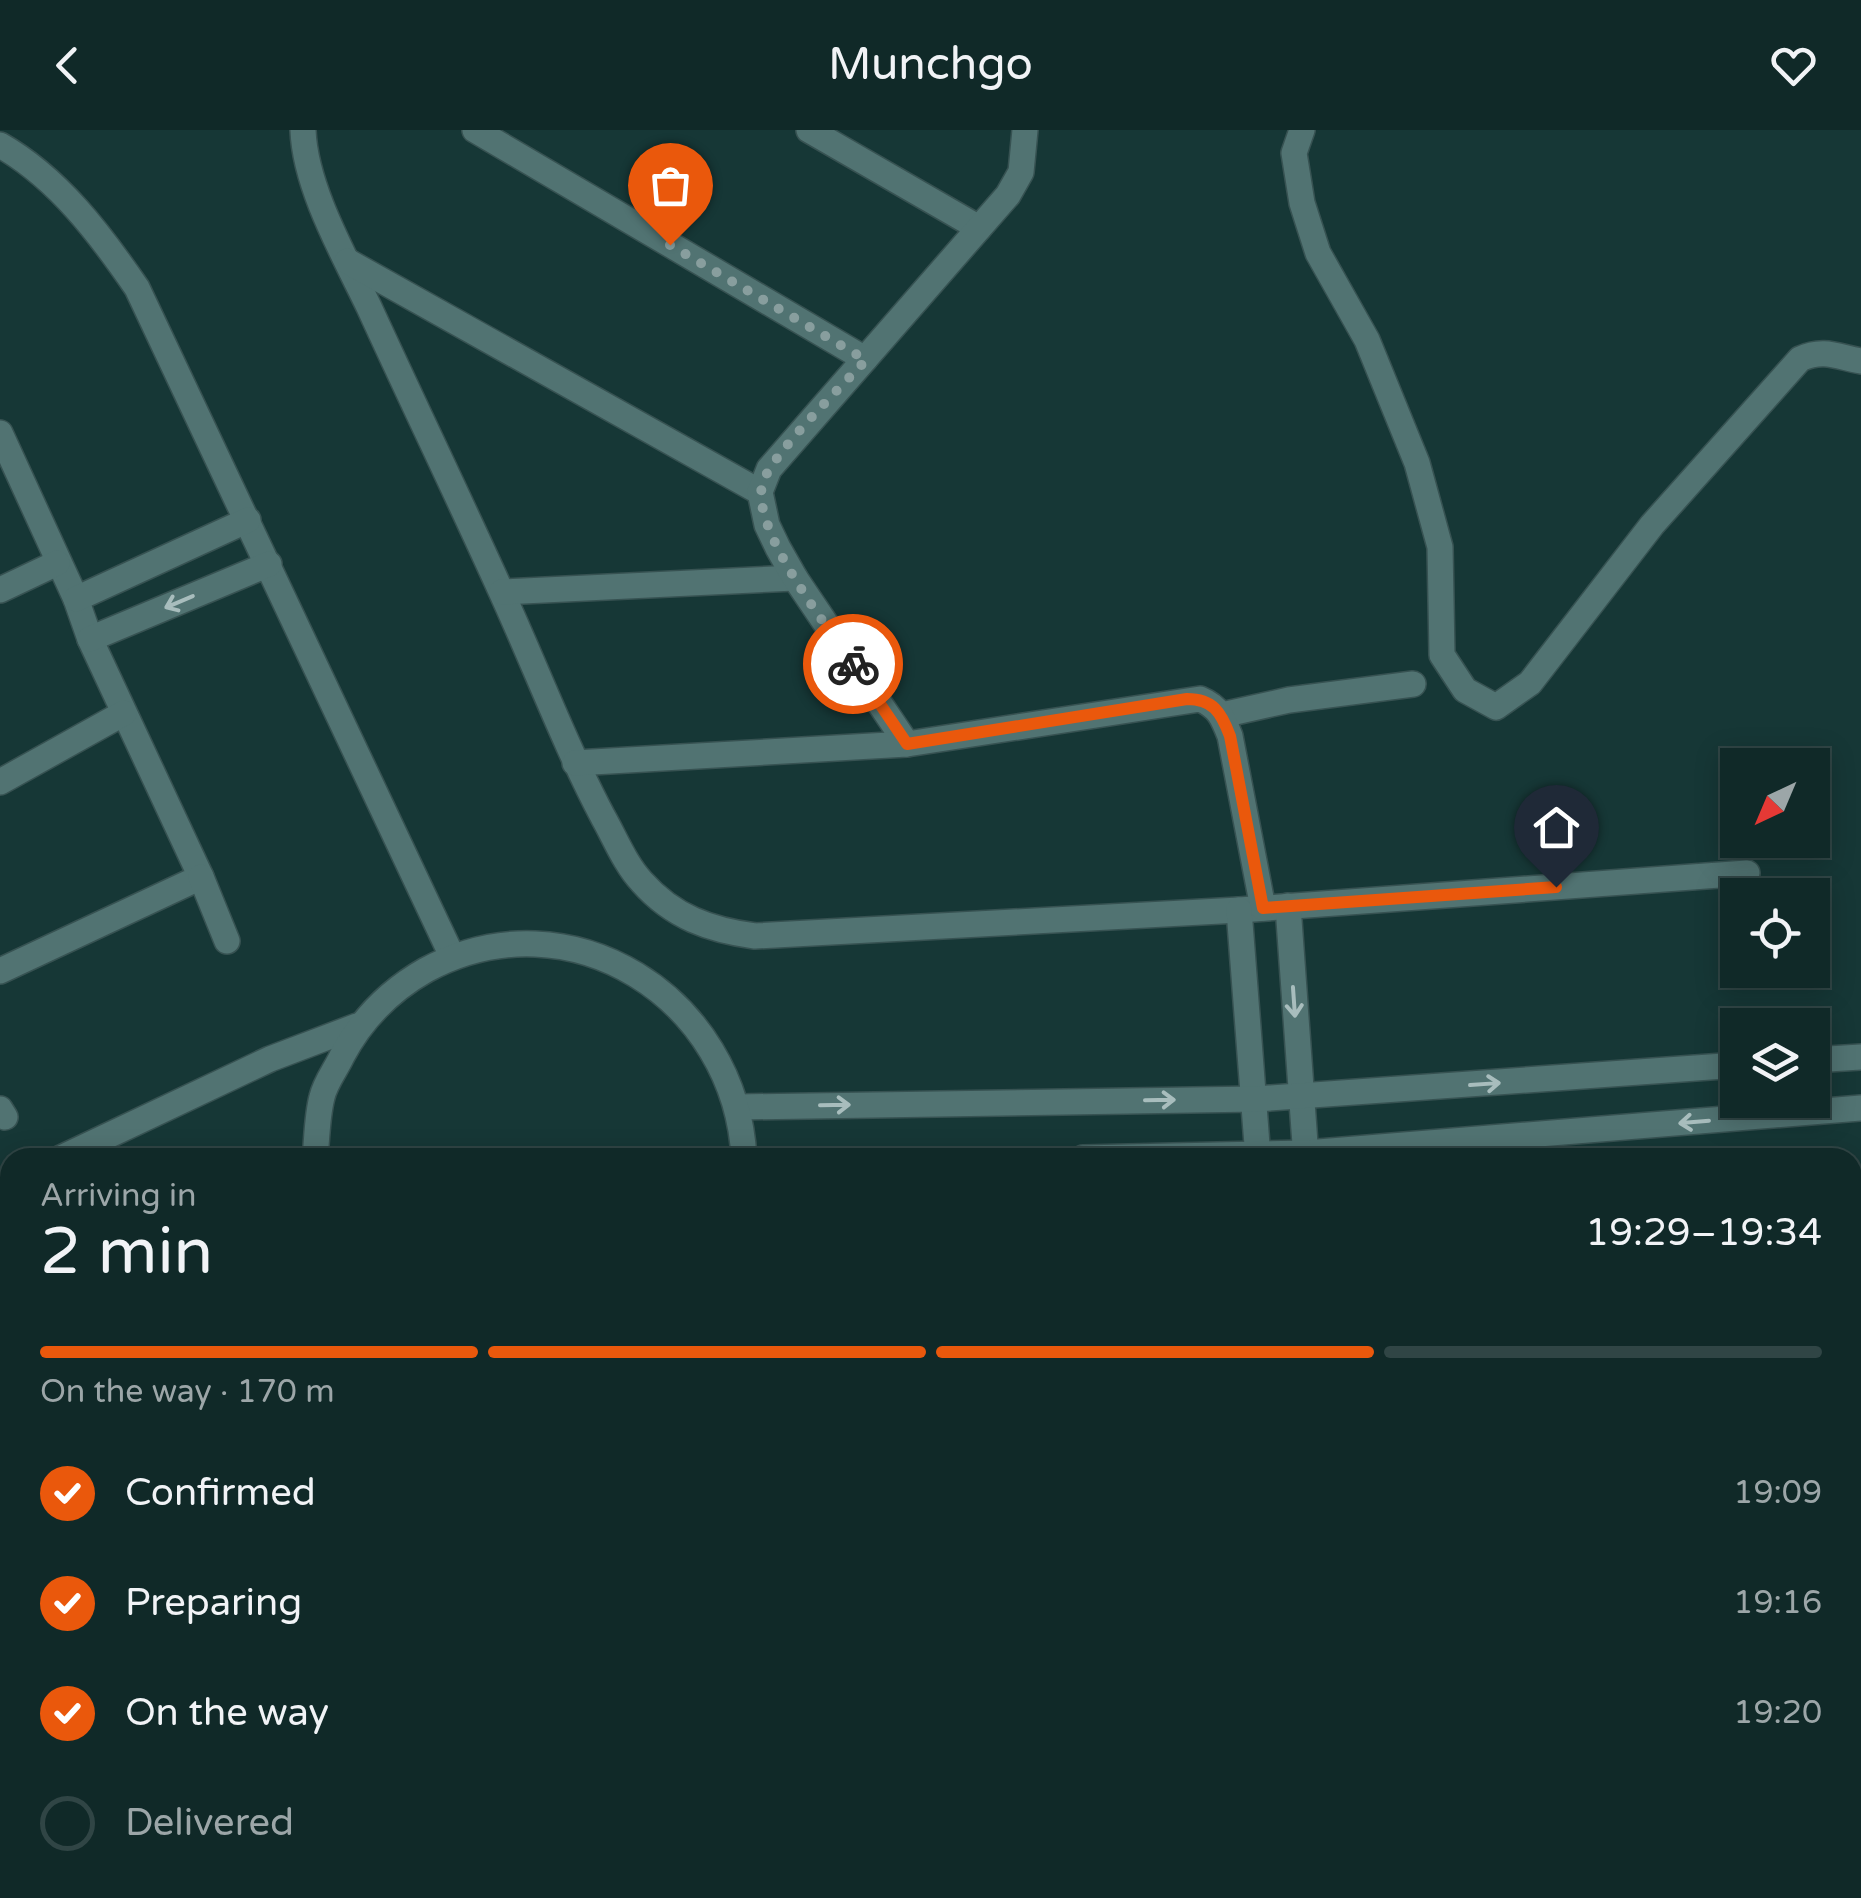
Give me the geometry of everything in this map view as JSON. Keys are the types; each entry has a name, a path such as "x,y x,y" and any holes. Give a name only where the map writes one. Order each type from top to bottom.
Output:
{"street":[{"path":"303,130 310,174 502,592 575,764 640,880 665,904 691,921 719,931 755,936 1264,908 1747,873"},
{"path":"475,130 866,360"},
{"path":"809,130 979,228"},
{"path":"907,744 795,578 767,525 760,492 769,469 1008,194 1021,172 1025,130"},
{"path":"1302,130 1294,153 1302,203 1318,253 1366,340 1418,464 1440,547 1442,654 1465,690 1496,707 1530,684 1652,525 1800,358 1815,352 1831,352 1861,361"},
{"path":"0,145 43,176 76,208 137,288 452,956"},
{"path":"347,260 760,492"},
{"path":"0,433 76,599 90,640 201,876 227,942"},
{"path":"76,599 248,520"},
{"path":"0,590 57,562"},
{"path":"90,640 269,564"},
{"path":"502,592 795,578"},
{"path":"1222,715 1289,700 1413,684"},
{"path":"575,764 907,744 1187,699 1212,704 1222,715 1230,736 1300,1097 1305,1148"},
{"path":"0,782 124,712"},
{"path":"0,970 201,876"},
{"path":"1258,1148 1256,1099 1264,908"},
{"path":"316,1148 322,1095 358,1026 400,985 452,956 511,944 571,948 628,968 677,1004 715,1050 738,1107 743,1148"},
{"path":"82,1148 270,1058 358,1026"},
{"path":"1830,1059 1861,1056"},
{"path":"738,1107 1256,1099 1720,1067"},
{"path":"1389,1148 1861,1108"}],"way so far":[{"path":"670,245 866,360 769,469 760,492 767,525 778,548 853,664"}],"route":[{"path":"853,664 907,744 1187,699 1212,704 1222,715 1230,736 1263,908 1556,887"}]}
